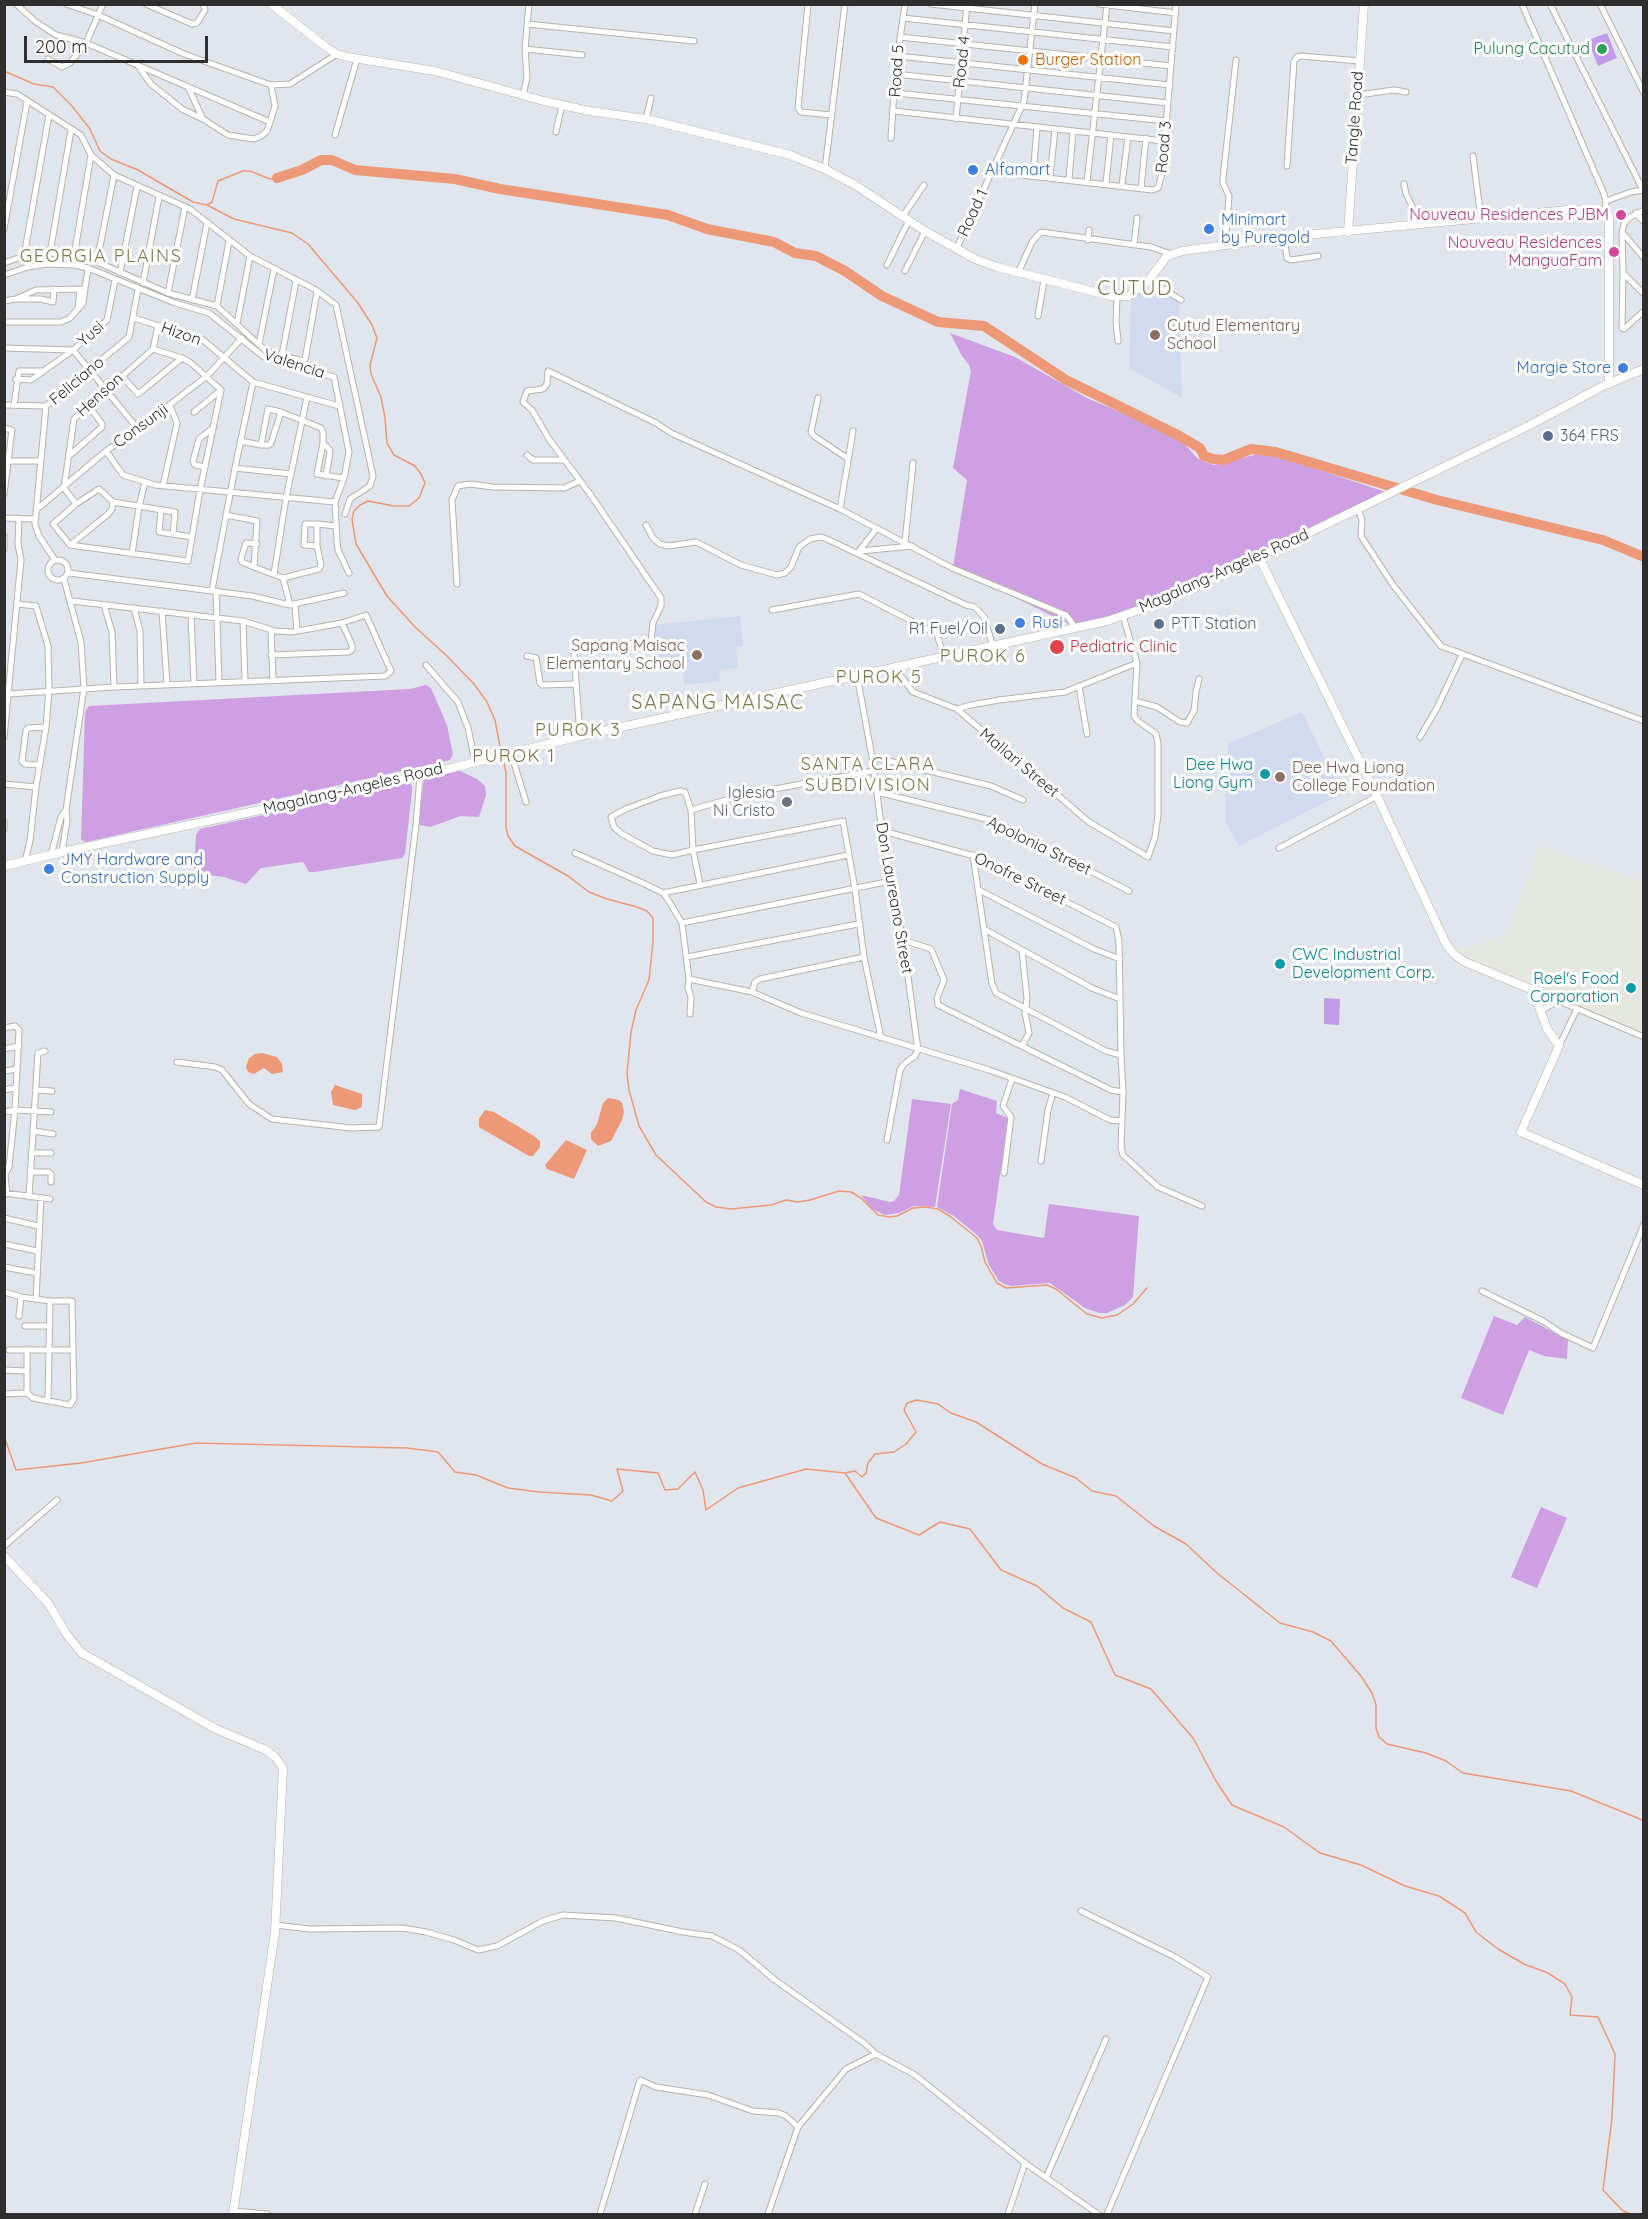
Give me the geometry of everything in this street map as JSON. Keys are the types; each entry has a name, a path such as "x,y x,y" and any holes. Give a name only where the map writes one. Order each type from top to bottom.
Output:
{"street":[{"path":"16,4 36,22 56,35 86,43 270,122"},
{"path":"66,4 98,15 184,54 271,85 290,84 337,54"},
{"path":"48,59 62,67 70,63 86,43 103,4"},
{"path":"146,4 192,24 197,23 205,10 203,4"},
{"path":"271,4 337,54 435,71 562,105 646,120 774,150 825,169 855,185 956,250 985,263 1117,297 1129,296 1149,280 1164,259 1171,254 1284,237 1568,210 1602,212"},
{"path":"523,95 527,78 525,49 529,4"},
{"path":"808,4 798,108 801,112 831,116"},
{"path":"825,169 845,4"},
{"name":"Road 5","path":"891,138 896,93 895,74 905,4"},
{"path":"931,4 1174,32"},
{"name":"Road 1","path":"956,250 1024,102 1035,4"},
{"path":"1099,4 1176,13"},
{"name":"Road 3","path":"1022,175 1155,190 1160,186 1176,4"},
{"name":"Tangle Road","path":"1348,232 1364,4"},
{"path":"1522,4 1606,201 1602,212 1607,384"},
{"path":"1551,4 1643,189 1606,201"},
{"path":"1600,4 1640,79 1644,93"},
{"path":"1087,182 1107,5"},
{"name":"Road 4","path":"956,119 967,7"},
{"path":"903,18 1173,48"},
{"path":"527,24 694,41"},
{"path":"900,37 1172,66"},
{"path":"525,49 582,56"},
{"path":"898,56 1170,85"},
{"path":"1287,166 1294,61 1301,56 1359,61"},
{"path":"335,135 357,59"},
{"path":"1225,246 1229,196 1223,178 1236,60"},
{"path":"138,65 151,84 182,109 228,135 245,139 261,136 267,130 275,106 271,85"},
{"path":"895,74 1168,104"},
{"path":"188,87 203,119"},
{"path":"1357,94 1394,90 1406,92"},
{"path":"4,92 17,94 81,135 91,155 114,176 185,207 250,256 317,292 336,305 374,477 370,486 350,498 345,514"},
{"path":"896,93 1166,121"},
{"path":"646,120 651,98"},
{"path":"4,229 27,102"},
{"path":"556,132 562,105"},
{"path":"894,111 1164,141"},
{"path":"24,256 49,115"},
{"path":"1032,176 1037,128"},
{"path":"50,253 71,130"},
{"path":"1050,177 1055,130"},
{"path":"1069,179 1073,132"},
{"path":"1106,183 1111,135"},
{"path":"1122,185 1128,137"},
{"path":"1141,188 1146,138"},
{"path":"74,256 91,155"},
{"path":"1473,156 1481,219"},
{"path":"97,262 114,176"},
{"path":"1404,184 1412,206 1413,226"},
{"path":"887,265 906,218 924,185"},
{"path":"120,273 137,187"},
{"path":"143,283 159,197"},
{"path":"168,293 185,207"},
{"path":"1644,210 1636,213 1624,224 1622,232 1622,328 1624,329 1644,311"},
{"path":"1636,213 1644,222"},
{"path":"1134,245 1137,218"},
{"path":"192,300 207,223"},
{"path":"1088,240 1089,230"},
{"path":"905,271 925,231"},
{"path":"1018,273 1032,242 1041,232 1158,249 1171,254"},
{"path":"1622,232 1644,258"},
{"path":"1284,237 1287,258 1291,260 1318,256"},
{"path":"217,306 229,241"},
{"path":"4,263 24,256 50,253 97,262 168,293 217,306 267,351 303,361 317,292"},
{"path":"237,324 250,256"},
{"name":"Valencia","path":"4,275 28,267 47,264 88,268 138,290 209,313 264,357 334,377 349,452 344,478 335,502 336,526 338,550 349,573"},
{"path":"4,322 61,322 70,318 83,303 82,289 88,268"},
{"path":"259,344 274,269"},
{"path":"1623,273 1644,294"},
{"name":"Yusi","path":"14,405 18,371 42,372 73,350 107,320 115,280"},
{"path":"1038,316 1044,280"},
{"path":"1149,280 1181,300"},
{"path":"282,356 296,281"},
{"path":"4,301 16,299 53,302 54,289"},
{"path":"16,299 36,290 82,289"},
{"name":"Feliciano","path":"35,519 46,406 129,337 138,290"},
{"path":"1117,297 1118,342"},
{"name":"Hizon","path":"134,318 203,340 253,382"},
{"path":"158,326 153,349 182,358 207,376 221,390"},
{"name":"Consunji","path":"36,510 106,451 170,406 207,376 242,338"},
{"path":"4,348 73,350 138,429"},
{"name":"Henson","path":"64,488 74,419 153,349"},
{"path":"122,376 138,394 182,358"},
{"path":"580,736 575,684 574,653 577,645 580,643 649,644 662,598 549,440 532,410 524,402 527,391 543,389 547,384 548,371 656,423 671,433 840,509 952,568 1066,615 1076,628"},
{"name":"Magalang-Angeles Road","path":"4,866 420,776 580,736 993,647 1123,616 1203,584 1530,425 1607,384 1643,371"},
{"path":"219,682 214,591 230,493 253,382 339,406"},
{"path":"194,412 221,390"},
{"path":"173,534 176,514 113,502 99,489 76,504 53,524 70,545 188,561 221,390"},
{"path":"274,574 286,498 307,397"},
{"path":"818,398 811,432 847,458"},
{"path":"4,405 46,406"},
{"path":"70,455 102,427 89,406"},
{"path":"163,486 177,423 170,406"},
{"path":"261,445 268,409 281,412 321,428 323,443 330,452 326,476 344,478"},
{"path":"240,441 270,445 281,412"},
{"path":"205,467 195,465 193,461 199,439 213,427"},
{"path":"4,428 12,430 8,438 4,494"},
{"path":"840,509 853,431"},
{"path":"106,451 123,475 145,482 200,490 335,502"},
{"path":"527,455 533,460 564,460"},
{"path":"7,461 41,461"},
{"path":"905,542 913,463"},
{"path":"235,468 291,474"},
{"path":"457,584 452,500 458,486 470,483 493,487 564,488 580,481"},
{"path":"132,554 145,482"},
{"path":"64,488 76,504"},
{"path":"70,545 108,514 113,502"},
{"path":"1358,509 1362,520 1361,536 1393,585 1441,646 1644,721"},
{"path":"161,510 159,532 192,537"},
{"path":"226,515 257,521 254,567"},
{"path":"4,518 35,519 35,529 55,560"},
{"path":"4,737 21,560 18,544 19,518"},
{"path":"317,546 304,545 305,524 336,526"},
{"path":"257,544 246,543 242,562 283,578 321,568 317,546 317,525"},
{"path":"646,525 653,538 660,544 669,546 696,542 741,565 777,574 785,573 791,567 799,547 810,539 821,537 913,578 966,605 975,607 984,618 993,647"},
{"path":"857,552 877,528"},
{"path":"4,536 4,549"},
{"path":"857,552 912,546"},
{"path":"1259,557 1279,593 1446,944 1465,962 1644,1037"},
{"path":"55,560 61,560 66,563 69,573 64,579 56,580 49,575 49,566 55,560"},
{"path":"69,573 252,596 293,605 344,593"},
{"path":"283,578 293,605 297,631"},
{"path":"63,852 66,810 84,688 81,642 72,601 64,579"},
{"path":"772,610 859,594 937,634 944,657"},
{"path":"9,694 167,684 385,676 392,671 366,615 342,623 297,631 271,630 243,621 72,601"},
{"path":"17,604 36,606 48,646 49,690 46,727 30,841 25,861"},
{"path":"104,604 112,632 114,687"},
{"path":"134,608 140,631 141,686"},
{"path":"162,611 167,684"},
{"path":"191,615 194,683"},
{"path":"1123,616 1137,663 1135,701 1157,707 1183,723 1187,723 1194,711 1199,679"},
{"path":"243,621 245,681"},
{"path":"271,655 348,652 352,650 352,645 342,623"},
{"path":"271,630 273,680"},
{"path":"1420,737 1437,708 1462,655"},
{"path":"526,656 536,658 542,686 575,684"},
{"path":"957,710 999,700 1063,692 1137,663"},
{"path":"426,665 458,702 468,728 475,761"},
{"name":"Mallari Street","path":"898,667 900,675 913,692 957,710 1089,822 1148,857 1155,837 1158,815 1158,744 1156,734 1135,718 1135,701"},
{"name":"Don Laureano Street","path":"857,675 903,940 918,1050"},
{"path":"1079,686 1087,734"},
{"path":"39,765 25,764 22,761 26,730 46,727"},
{"path":"510,754 526,802"},
{"path":"872,757 991,786 1023,800"},
{"path":"691,810 747,794 873,771"},
{"path":"177,1062 205,1065 222,1070 249,1104 272,1119 351,1128 379,1127 420,776"},
{"path":"4,784 36,787"},
{"path":"700,884 693,850 688,796 680,791 626,809 614,815 610,820 618,831 653,851 672,855 693,850 843,821 855,889 858,924 881,1038"},
{"name":"Apolonia Street","path":"877,792 994,822 1129,891"},
{"path":"1279,848 1377,796"},
{"path":"51,855 61,817 66,810"},
{"path":"4,822 4,829"},
{"name":"Onofre Street","path":"883,831 973,855 1113,925 1118,930 1120,959"},
{"path":"56,838 60,836 64,838"},
{"path":"575,853 663,893 682,924 691,998 690,1014"},
{"path":"663,893 848,855"},
{"path":"973,855 992,984 996,993 1106,1051 1121,1055"},
{"path":"682,924 891,881"},
{"path":"979,890 1094,949 1120,959 1123,1092 1121,1148 1124,1155 1158,1187 1202,1206"},
{"path":"687,957 858,924"},
{"path":"984,929 1092,988 1120,999"},
{"path":"903,940 932,949 944,981 936,1003 1111,1090 1123,1092"},
{"path":"1022,951 1027,1010 1025,1013 1029,1033 1022,1046"},
{"path":"752,992 755,982 760,979 864,957"},
{"path":"689,979 752,992 801,1013 1053,1093 1110,1120 1122,1120"},
{"path":"1533,990 1547,1029 1558,1046"},
{"path":"1540,1011 1558,1001"},
{"path":"1576,1009 1521,1132 1644,1185"},
{"path":"4,1028 18,1027 19,1046 10,1162 5,1170 6,1193 50,1199"},
{"path":"4,1049 19,1046"},
{"path":"887,1140 900,1070 918,1050"},
{"path":"29,1197 38,1053 45,1051"},
{"path":"4,1071 17,1069"},
{"path":"38,1070 47,1072"},
{"path":"1004,1173 1011,1117 1003,1106 1012,1079"},
{"path":"4,1090 14,1088"},
{"path":"36,1090 52,1091"},
{"path":"1041,1161 1048,1110 1053,1093"},
{"path":"4,1112 15,1110 51,1112"},
{"path":"34,1131 53,1134"},
{"path":"31,1153 51,1154"},
{"path":"30,1172 49,1172 51,1182"},
{"path":"36,1299 41,1199"},
{"path":"4,1218 38,1226"},
{"path":"1482,1291 1593,1348 1644,1224"},
{"path":"4,1244 37,1251"},
{"path":"4,1267 36,1273"},
{"path":"4,1292 50,1301 72,1301 73,1403 69,1405 33,1398 27,1393 4,1394"},
{"path":"19,1316 21,1297"},
{"path":"48,1400 50,1301"},
{"path":"24,1326 50,1326"},
{"path":"27,1349 27,1393"},
{"path":"9,1350 73,1350"},
{"path":"4,1370 26,1371"},
{"path":"4,1546 57,1500"},
{"path":"4,1556 48,1603 67,1635 82,1653 216,1729 266,1750 283,1768 276,1925 234,2213 267,2214"},
{"path":"1082,1911 1175,1957 1208,1977 1107,2214"},
{"path":"276,1925 309,1929 402,1928 454,1940 478,1950 497,1946 543,1921 562,1915 616,1918 712,1936 739,1950 775,1980 876,2054 915,2075 1025,2163 1098,2214"},
{"path":"1046,2178 1106,2039"},
{"path":"768,2214 798,2127 846,2069 876,2054"},
{"path":"600,2214 640,2080 656,2087 708,2095 753,2111 779,2113 798,2127"},
{"path":"1008,2214 1025,2163"},
{"path":"695,2214 705,2184"}],"shaded area":[{"name":"Pulung Cacutud","path":"1607,33 1617,58 1598,66 1588,40"},
{"name":"Cutud Elementary School","path":"1150,281 1179,302 1182,398 1129,368 1131,299"},
{"path":"950,333 1015,357 1087,398 1172,434 1182,441 1197,458 1205,462 1214,465 1258,454 1271,454 1386,492 1232,568 1155,603 1075,627 953,567 967,480 953,468 971,371"},
{"name":"Sapang Maisac Elementary School","path":"740,616 743,646 736,647 738,668 719,670 720,681 684,685 682,663 657,665 653,625"},
{"path":"426,685 431,688 447,725 453,754 450,760 86,842 81,840 85,712 89,706 410,689"},
{"name":"Dee Hwa Liong College Foundation","path":"1302,712 1342,794 1239,846 1225,821 1228,744"},
{"path":"458,770 477,779 485,786 486,795 479,817 461,816 430,827 420,825 418,823 424,780"},
{"path":"408,783 412,785 412,791 405,854 402,858 315,872 309,872 303,862 261,868 246,884 224,877 201,874 194,868 196,835 200,829"},
{"name":"Roel's Food Corporation","path":"1539,846 1643,880 1643,1034 1456,954 1455,951 1507,934"},
{"path":"1324,998 1340,999 1339,1025 1324,1024"},
{"path":"262,1053 277,1057 282,1064 283,1072 272,1074 264,1068 254,1074 248,1072 246,1067 249,1058"},
{"path":"335,1085 362,1094 362,1107 355,1110 333,1105 331,1092"},
{"path":"960,1089 997,1101 996,1113 1008,1118 993,1224 997,1230 1044,1238 1049,1204 1139,1216 1133,1297 1125,1305 1107,1313 1099,1313 1085,1308 1050,1283 1011,1286 1004,1284 999,1281 989,1265 982,1241 977,1235 954,1216 937,1207 952,1104 958,1100"},
{"path":"608,1098 619,1100 624,1112 611,1141 598,1146 591,1139 591,1133 597,1124 603,1103"},
{"path":"912,1099 951,1104 935,1207 914,1206 899,1213 885,1215 872,1209 861,1195 890,1202 899,1195"},
{"path":"485,1110 494,1112 540,1141 540,1147 533,1156 529,1156 479,1127 479,1119"},
{"path":"566,1140 587,1150 574,1179 547,1169 545,1165"},
{"path":"1494,1316 1517,1325 1525,1317 1568,1340 1567,1359 1544,1356 1529,1350 1503,1415 1461,1398"},
{"path":"1541,1507 1567,1518 1537,1588 1511,1577"}],"waterway":[{"path":"4,71 34,84 53,87 90,129 100,151 193,202 207,205 212,202 218,181 243,171 250,171 270,179 277,178"},
{"path":"277,178 302,170 321,160 332,160 355,170 455,179 500,189 668,215 707,229 774,242 795,253 816,256 845,271 882,296 938,322 984,326 1066,380 1178,435 1200,448 1204,456 1224,460 1251,449 1276,452 1437,500 1603,540 1644,557"},
{"path":"207,205 234,219 292,233 308,244 358,303 372,325 377,338 370,365 371,374 381,397 387,443 394,455 415,466 425,483 419,498 409,506 394,506 368,501 360,505 354,511 352,519 356,544 387,596 415,627 474,684 487,702 495,720 501,752"},
{"path":"503,759 506,773 506,827 508,836 515,846 568,876 589,892 647,911 653,918 649,980 636,1010 631,1032 627,1073 629,1090 639,1126 656,1155 706,1202 716,1207 731,1209 771,1205 786,1200 798,1202 839,1191 851,1192 861,1198 878,1215 897,1216 913,1208 938,1209 977,1238 985,1262 997,1283 1006,1288 1047,1285 1056,1289 1087,1314 1102,1318 1117,1315 1133,1304 1147,1288"},
{"path":"845,1473 855,1471 862,1477 875,1454 894,1452 906,1444 916,1432 904,1410 907,1403 917,1400 938,1404 951,1413 976,1422 1042,1464 1076,1478 1092,1491 1116,1496 1154,1526 1186,1544 1217,1573 1280,1623 1313,1632 1331,1641 1361,1676 1372,1693 1376,1705 1376,1728 1379,1737 1387,1744 1426,1753 1446,1761 1463,1773 1571,1791 1644,1822"},
{"path":"4,1436 16,1470 81,1463 196,1443 407,1448 438,1452 455,1472 476,1475 508,1488 591,1495 612,1501 623,1491 617,1469 658,1473 665,1490 678,1489 695,1472 703,1490 706,1510 738,1488 806,1469 845,1473 876,1518 919,1535 940,1522 970,1529 1001,1570 1037,1586 1063,1608 1091,1622 1115,1675 1151,1689 1193,1738 1232,1805 1284,1827 1320,1853 1361,1865 1405,1886 1439,1896 1465,1913 1476,1932 1498,1949 1524,1964 1548,1973 1565,1984 1572,1997 1570,2015 1598,2017 1615,2054 1612,2118 1603,2190 1623,2211 1631,2214"}],"place":[{"name":"Pulung Cacutud","path":"1602,49"},
{"name":"Burger Station","path":"1023,60"},
{"name":"Alfamart","path":"973,170"},
{"name":"Nouveau Residences PJBM","path":"1621,215"},
{"name":"Minimart by Puregold","path":"1209,229"},
{"name":"Nouveau Residences ManguaFam","path":"1614,252"},
{"name":"Cutud Elementary School","path":"1155,335"},
{"name":"Margie Store","path":"1623,368"},
{"name":"364 FRS","path":"1548,436"},
{"name":"Rusi","path":"1020,623"},
{"name":"PTT Station","path":"1159,624"},
{"name":"R1 Fuel/Oil","path":"1000,629"},
{"name":"Pediatric Clinic","path":"1057,647"},
{"name":"Sapang Maisac Elementary School","path":"697,655"},
{"name":"Dee Hwa Liong Gym","path":"1265,774"},
{"name":"Dee Hwa Liong College Foundation","path":"1280,777"},
{"name":"Iglesia Ni Cristo","path":"787,802"},
{"name":"JMY Hardware and Construction Supply","path":"49,869"},
{"name":"CWC Industrial Development Corp.","path":"1280,964"},
{"name":"Roel's Food Corporation","path":"1631,988"}],"district":[{"name":"GEORGIA PLAINS","path":"101,257"},
{"name":"CUTUD","path":"1135,289"},
{"name":"PUROK 6","path":"983,657"},
{"name":"PUROK 5","path":"879,678"},
{"name":"SAPANG MAISAC","path":"718,703"},
{"name":"PUROK 3","path":"578,731"},
{"name":"PUROK 1","path":"514,757"},
{"name":"SANTA CLARA SUBDIVISION","path":"868,775"}]}
